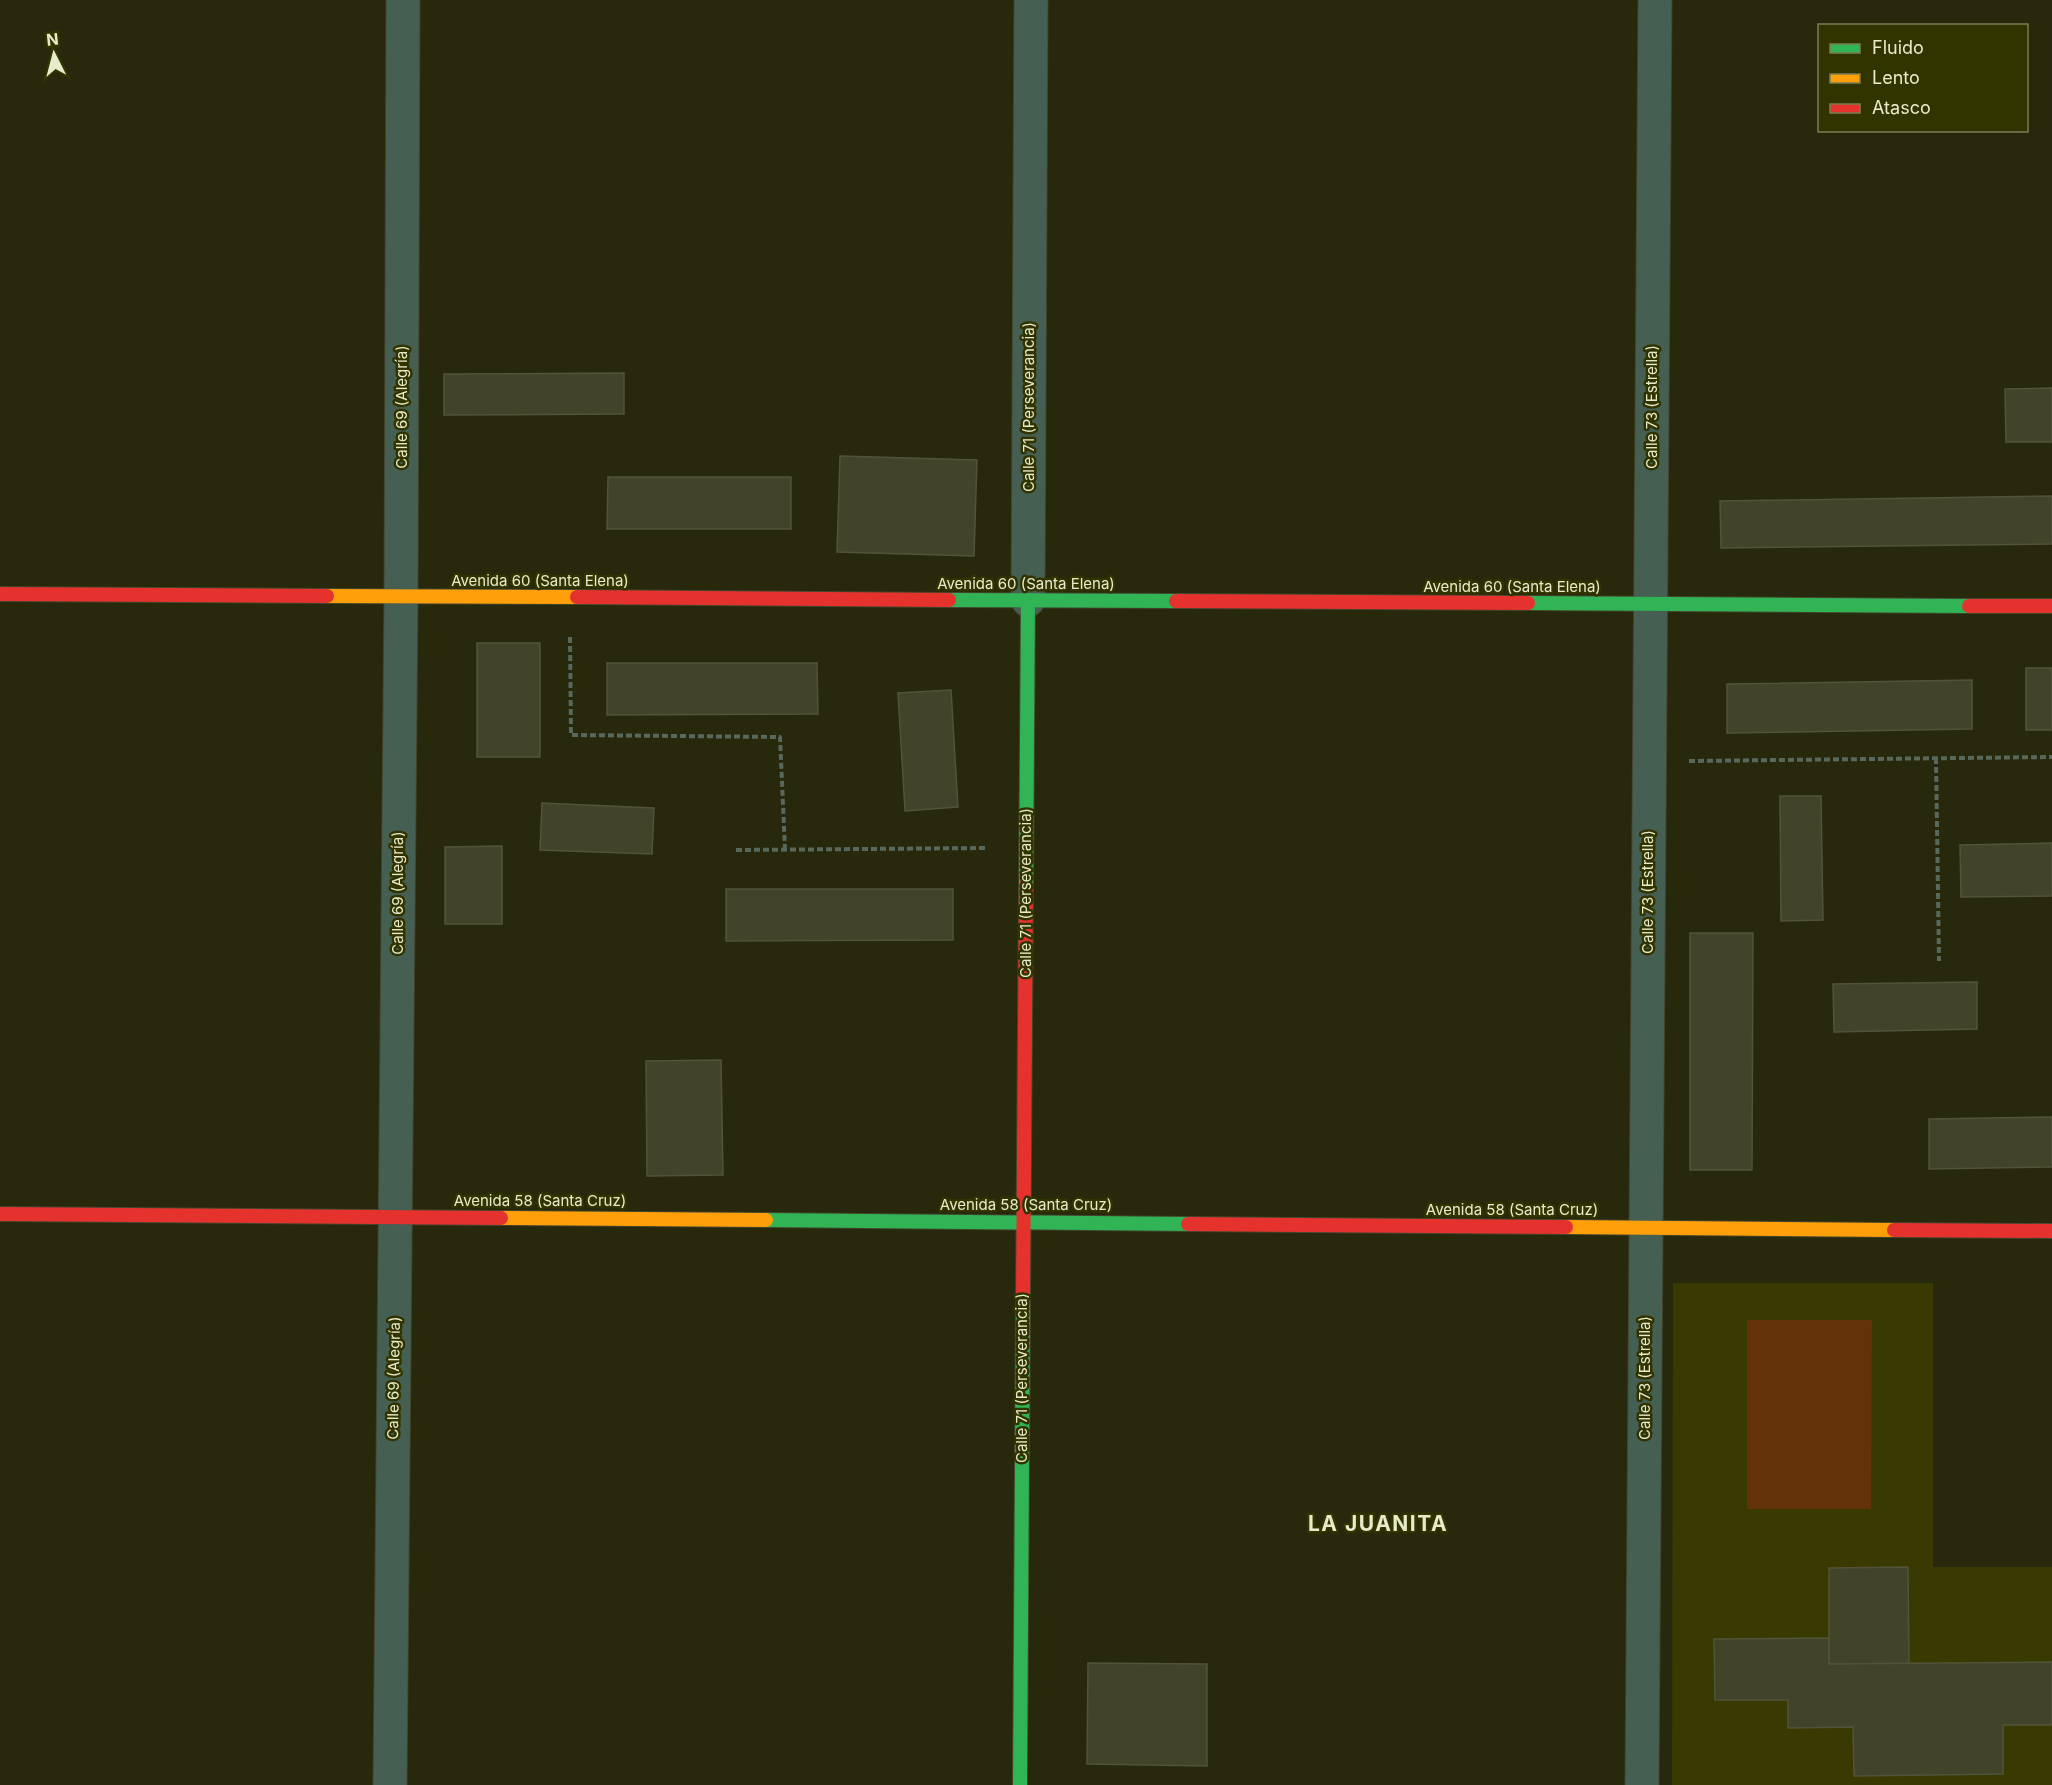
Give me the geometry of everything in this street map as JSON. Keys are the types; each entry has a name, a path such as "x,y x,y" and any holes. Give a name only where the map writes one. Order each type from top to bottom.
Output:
{"street":[{"name":"Calle 69 (Alegría)","path":"390,1785 404,0"},
{"name":"Calle 71 (Perseverancia)","path":"1020,1785 1031,0"},
{"name":"Calle 73 (Estrella)","path":"1642,1785 1655,0"},
{"name":"Avenida 60 (Santa Elena)","path":"0,594 2052,606"},
{"name":"Avenida 58 (Santa Cruz)","path":"0,1214 2052,1231"}],"path":[{"path":"570,598 571,735 780,737 785,850"},
{"path":"1936,758 1939,961"},
{"path":"1649,761 2052,758"},
{"path":"736,850 1026,848"}],"shaded area":[{"path":"1673,1283 1933,1283 1933,1567 2052,1567 2052,1785 1672,1785"},
{"path":"1747,1320 1872,1320 1871,1509 1747,1509"}],"building":[{"path":"624,373 624,414 444,415 444,374"},
{"path":"2052,388 2052,442 2006,442 2005,389"},
{"path":"840,456 977,460 974,556 837,552"},
{"path":"608,477 791,477 791,529 607,529"},
{"path":"2052,496 2052,544 1721,548 1720,501"},
{"path":"477,643 540,643 540,757 477,757"},
{"path":"607,663 817,663 818,714 607,715"},
{"path":"2026,668 2052,668 2052,730 2026,730"},
{"path":"1972,680 1972,729 1727,733 1727,684"},
{"path":"951,690 958,807 905,811 898,693"},
{"path":"1780,796 1821,796 1823,920 1781,921"},
{"path":"542,803 654,808 652,854 540,850"},
{"path":"2052,843 2052,896 1961,897 1960,845"},
{"path":"502,846 502,924 445,924 445,847"},
{"path":"726,889 953,889 953,940 726,941"},
{"path":"1690,933 1753,933 1752,1170 1690,1170"},
{"path":"1977,982 1977,1029 1834,1032 1833,984"},
{"path":"721,1060 723,1175 647,1176 646,1061"},
{"path":"2052,1117 2052,1167 1929,1169 1929,1119"},
{"path":"1908,1567 1909,1664 1829,1664 1829,1568"},
{"path":"1829,1638 1829,1664 2052,1662 2052,1725 2003,1725 2003,1774 1854,1776 1853,1727 1788,1728 1788,1700 1715,1700 1714,1639"},
{"path":"1088,1663 1207,1664 1207,1766 1087,1764"}],"traffic: fast":[{"path":"949,600 1176,601"},
{"path":"1026,885 1028,600"},
{"path":"1528,603 1969,606"},
{"path":"766,1220 1188,1224"},
{"path":"1020,1785 1023,1300"}],"traffic: slow":[{"path":"327,596 577,597"},
{"path":"501,1218 766,1220"},
{"path":"1566,1227 1894,1230"}],"traffic: jam":[{"path":"0,594 327,596"},
{"path":"577,597 949,600"},
{"path":"1176,601 1528,603"},
{"path":"1969,606 2052,606"},
{"path":"1023,1300 1026,885"},
{"path":"0,1214 501,1218"},
{"path":"1188,1224 1566,1227"},
{"path":"1894,1230 2052,1231"}],"district":[{"name":"LA JUANITA","path":"1378,1524"}]}
